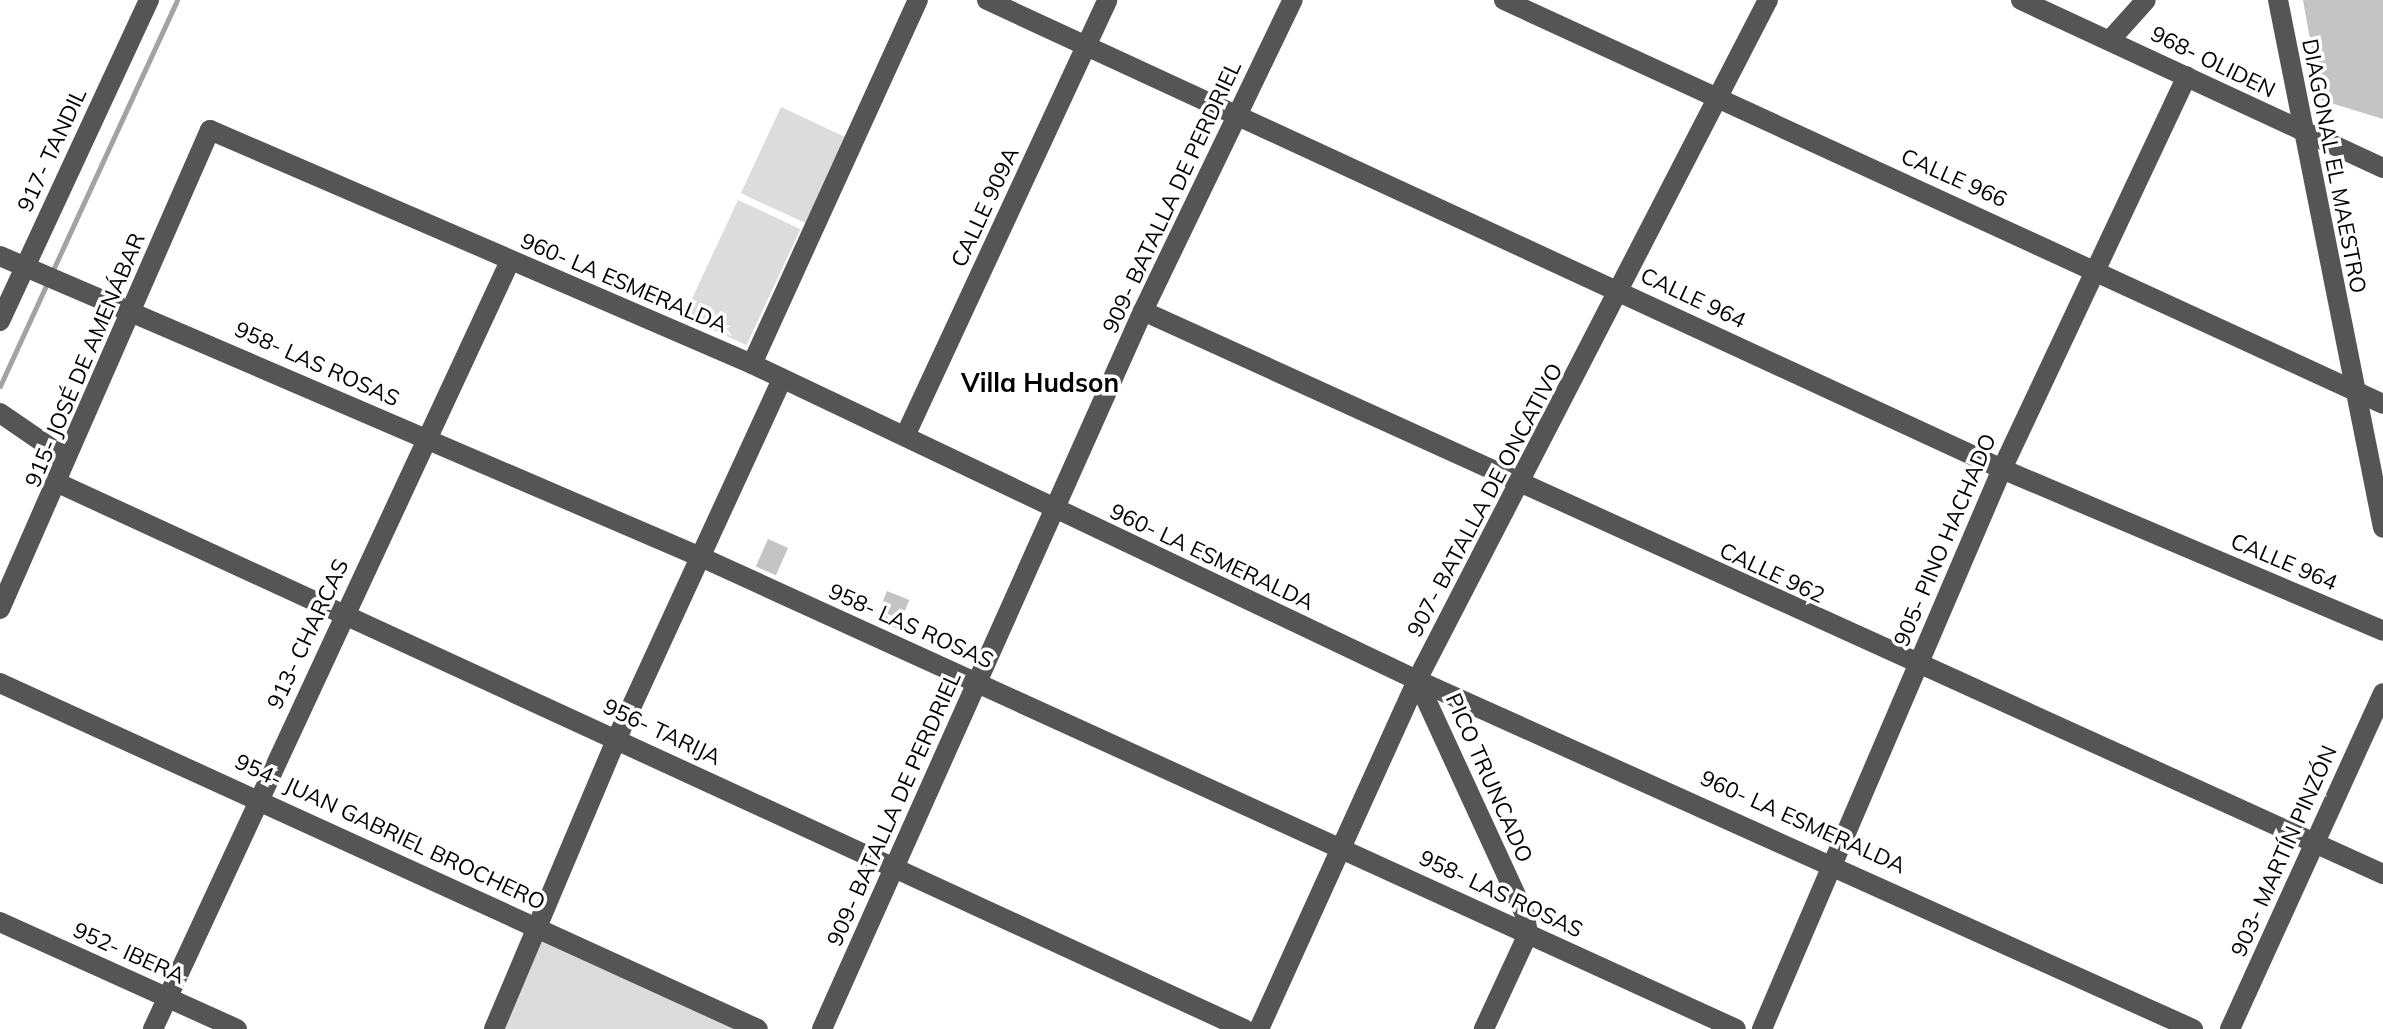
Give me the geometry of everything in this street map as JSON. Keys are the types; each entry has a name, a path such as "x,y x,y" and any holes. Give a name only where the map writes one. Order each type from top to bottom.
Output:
{"street":[{"name":"917- TANDIL","path":"0,321 41,275 149,0"},
{"path":"752,364 918,0"},
{"name":"CALLE 964","path":"987,0 2002,469 2383,631"},
{"name":"CALLE 909A","path":"906,434 1107,0"},
{"name":"909- BATALLA DE PERDRIEL","path":"822,1029 977,682 1059,512 1143,311 1293,0"},
{"name":"CALLE 966","path":"1504,0 2093,268 2383,404"},
{"name":"907- BATALLA DE ONCATIVO","path":"1259,1029 1417,680 1622,291 1768,0"},
{"name":"968- OLIDEN","path":"2021,0 2111,39 2383,168"},
{"path":"2111,39 2146,0"},
{"name":"DIAGONAL EL MAESTRO","path":"2278,0 2352,388 2383,528"},
{"name":"905- PINO HACHADO","path":"1762,1029 2002,469 2093,268 2187,76"},
{"name":"960- LA ESMERALDA","path":"210,130 752,364 906,434 1059,512 1417,680 1835,862 2193,1029"},
{"name":"915- JOSÉ DE AMENÁBAR","path":"0,609 58,483 210,130"},
{"name":"958- LAS ROSAS","path":"0,256 41,275 133,309 703,558 1343,847 1736,1029"},
{"name":"913- CHARCAS","path":"153,1029 344,611 430,441 510,261"},
{"name":"CALLE 962","path":"1143,311 1917,666 2383,874"},
{"path":"494,1029 617,738 703,558 782,379"},
{"path":"0,413 57,452 58,483"},
{"name":"956- TARIJA","path":"58,483 344,611 1244,1029"},
{"name":"PICO TRUNCADO","path":"1417,680 1528,934"},
{"name":"954- JUAN GABRIEL BROCHERO","path":"0,683 258,798 758,1029"},
{"name":"903- MARTÍN PINZÓN","path":"2230,1029 2383,693"},
{"name":"952- IBERA","path":"0,922 237,1029"},
{"path":"1484,1029 1528,934"}],"shaded area":[{"path":"781,107 845,137 805,223 741,193"},
{"path":"738,200 801,229 746,345 684,316"},
{"path":"543,936 744,1029 502,1029"}],"building":[{"path":"2303,0 2383,0 2383,119 2321,100"},
{"path":"768,539 788,548 776,575 756,566"},
{"path":"887,591 909,600 898,629 875,620"}],"waterway":[{"path":"52,272 177,0"},
{"path":"0,386 48,281"}],"district":[{"name":"Villa Hudson","path":"1040,383"}]}
